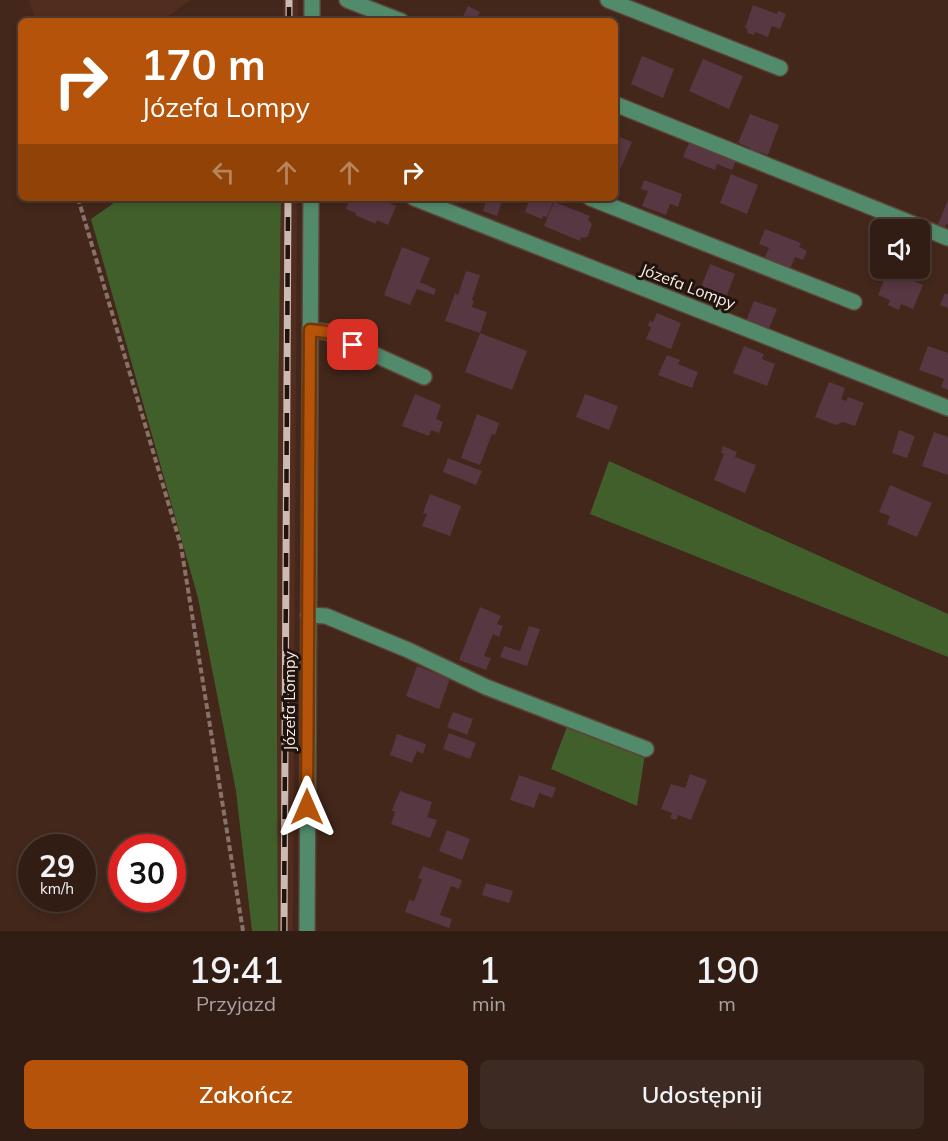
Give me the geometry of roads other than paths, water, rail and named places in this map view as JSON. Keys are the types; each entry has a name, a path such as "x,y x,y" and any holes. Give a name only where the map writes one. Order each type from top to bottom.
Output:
{"street":[{"path":"312,0 312,18"},
{"path":"347,0 393,18"},
{"path":"608,0 780,68"},
{"path":"618,105 948,237"},
{"name":"Józefa Lompy","path":"307,931 311,201"},
{"name":"Józefa Lompy","path":"422,201 948,408"},
{"path":"598,201 854,302"},
{"path":"310,330 327,332 424,377"},
{"path":"308,615 326,616 408,650 486,687 646,749"}],"railway":[{"path":"289,0 289,18"},
{"path":"284,931 288,201"}]}
